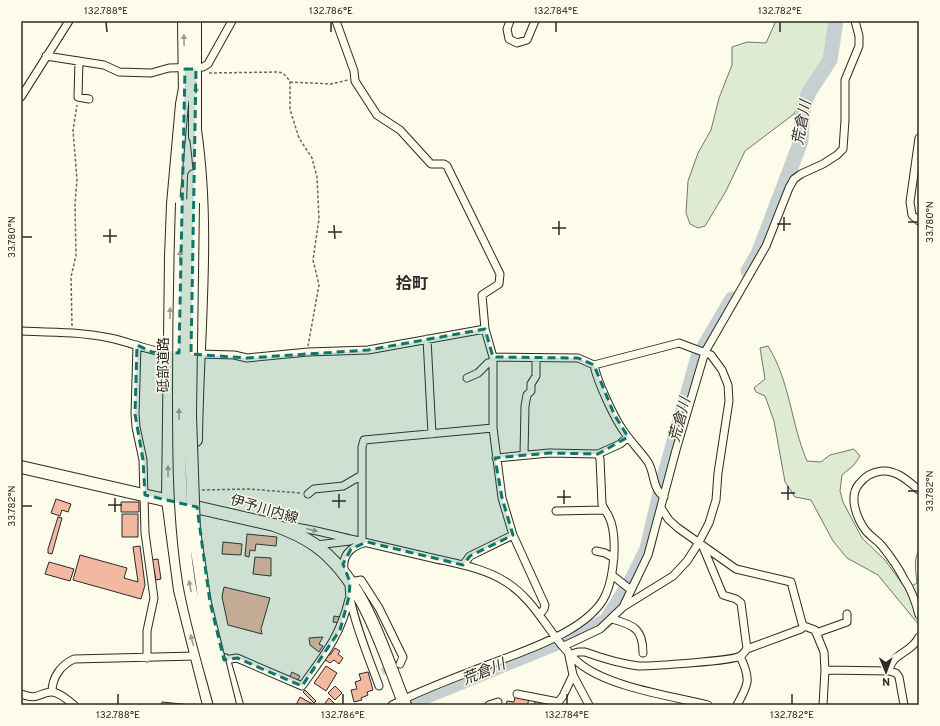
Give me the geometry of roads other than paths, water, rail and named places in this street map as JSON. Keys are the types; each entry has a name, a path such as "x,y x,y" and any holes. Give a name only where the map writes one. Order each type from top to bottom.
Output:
{"main road":[{"name":"砥部道路","path":"184,21 192,70 185,88 188,203 190,415 194,531 205,603 230,705"},
{"name":"砥部道路","path":"195,21 192,70 195,130 188,203 179,424 179,478 189,582 200,631 220,705"},
{"path":"185,88 182,104 173,204 169,353 168,500 180,590 209,705"},
{"path":"195,130 202,188 198,354 197,507 210,602 237,705"},
{"path":"169,353 198,354"},
{"name":"伊予川内線","path":"21,466 274,525 291,531 316,545 348,579 366,609 404,702"}],"street":[{"path":"21,96 69,21"},
{"path":"46,56 104,65 119,72 151,73 169,68 192,70 208,64 232,21"},
{"path":"336,21 354,71 354,79 377,115 400,130 431,164 447,166 500,274 499,284 482,295 484,329 493,360 492,428 502,498 513,535 545,605 540,614"},
{"path":"510,21 507,34 508,39 517,43 527,40 535,21"},
{"path":"623,607 648,555 697,376 706,352 766,246 788,188 794,179 832,159 843,149 845,80 859,46 859,36 855,21"},
{"path":"79,61 78,97 89,99"},
{"path":"919,138 910,202 912,215 919,221"},
{"path":"198,354 234,355 247,358 308,352 368,350 484,329"},
{"path":"21,331 108,338 137,345 152,352 169,353"},
{"path":"427,339 432,434"},
{"path":"392,705 404,702 522,652 563,645 600,629 623,607 673,576 701,545 716,500 718,474 730,401 729,389 717,361 706,352 679,343 594,366"},
{"path":"137,345 135,414 136,427 143,460 146,546 154,603 147,631 147,658"},
{"path":"467,378 478,373 493,360 578,358 594,366 614,414 628,437 648,462 656,490 664,497"},
{"path":"524,455 525,406 527,395 531,391 531,384 536,376 536,359"},
{"path":"362,542 362,447 364,440 492,428"},
{"path":"496,458 572,452 598,454 620,444 628,437"},
{"path":"589,705 573,675 563,645 567,631 597,610 607,593 612,575 614,558 612,528 609,516 604,510 598,454"},
{"path":"919,490 892,472 884,471 871,473 863,478 856,487 854,497 855,508 859,521 867,533 881,545 905,580 919,615"},
{"path":"308,494 311,490 318,488 343,486 362,475"},
{"path":"661,508 669,520 701,545 736,569 791,582 802,623 804,626 814,630 824,652 825,670 823,705"},
{"path":"556,511 604,510"},
{"path":"274,525 302,528 463,565 485,572 508,583 540,614 563,645 578,662 599,677 708,705"},
{"path":"463,565 470,556 513,535"},
{"path":"316,545 362,542"},
{"path":"362,542 346,554 343,567 348,579 347,588 349,597 379,674 380,686"},
{"path":"701,545 723,595 736,599 741,603 747,649"},
{"path":"596,551 605,553 614,558"},
{"path":"612,575 631,590"},
{"path":"348,579 361,580 376,601 403,657 400,664"},
{"path":"224,660 237,658 302,686 337,635 349,597"},
{"path":"816,633 847,622 847,614"},
{"path":"612,619 625,622 638,631 642,637 643,653"},
{"path":"563,645 578,652 585,652 638,666 659,666 726,660 740,656 747,649 802,629 804,626"},
{"path":"889,671 890,663 897,657 906,653 916,644 919,637"},
{"path":"52,692 52,686 59,670 66,663 74,659 196,656"},
{"path":"737,705 748,683 747,670 740,656"},
{"path":"825,670 889,671 896,673 899,677 904,705"},
{"path":"517,694 557,704 573,675"},
{"path":"21,695 31,697 52,692 66,698 74,705"}],"waterway":[{"name":"荒倉川","path":"748,271 758,254 801,141 803,108 809,92 830,60 836,21"},
{"name":"荒倉川","path":"405,705 584,632 606,621 631,581 647,549 662,484 698,357 732,299"}],"tunnel":[{"path":"382,672 400,664"}],"district":[{"name":"拾町","path":"412,285"}]}
